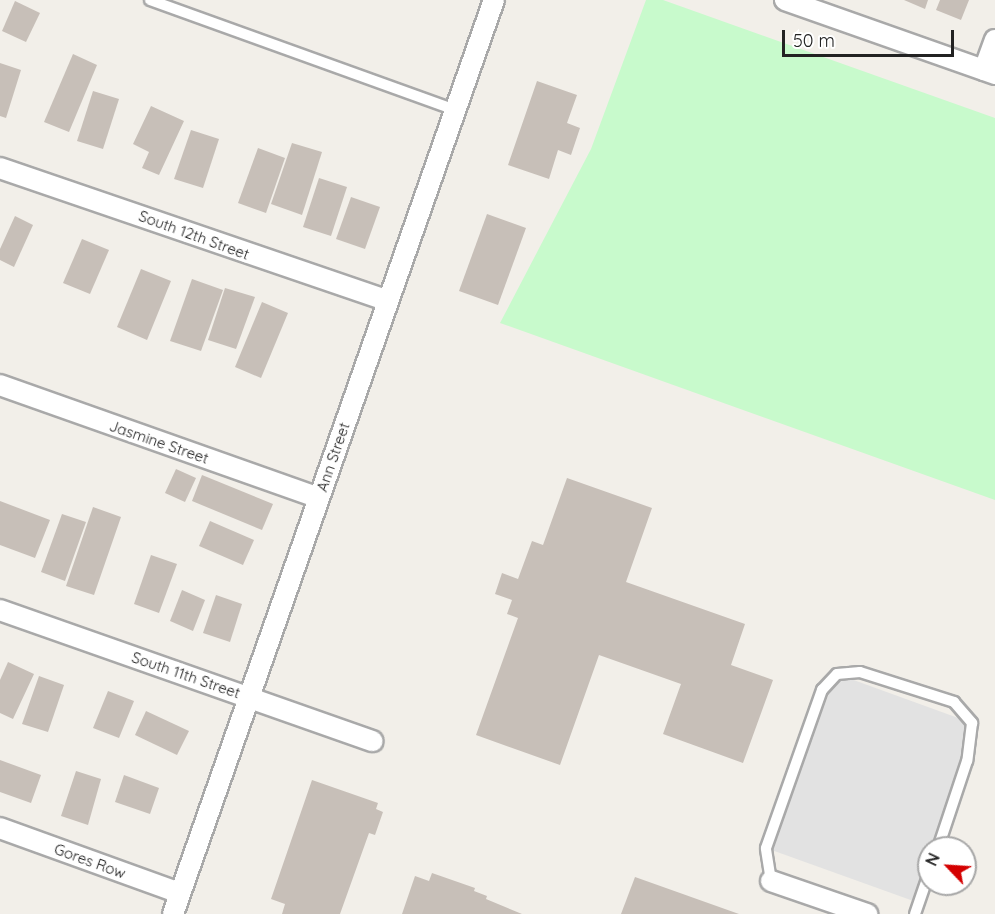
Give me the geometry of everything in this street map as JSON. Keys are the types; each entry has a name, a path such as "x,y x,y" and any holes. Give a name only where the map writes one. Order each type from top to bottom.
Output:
{"street":[{"name":"Ann Street","path":"173,914 494,0"},
{"path":"785,0 990,72 995,40"},
{"name":"South 12th Street","path":"0,168 388,301"},
{"name":"Jasmine Street","path":"0,386 319,498"},
{"name":"South 11th Street","path":"0,610 373,741"},
{"name":"Gores Row","path":"0,828 180,893"},
{"path":"771,881 867,914"}],"lane":[{"path":"150,0 455,110"},
{"path":"771,881 766,848 822,690 837,674 860,672 954,702 972,723 967,761 942,836"},
{"path":"915,914 921,896"}],"green space":[{"path":"646,0 663,0 995,118 995,500 500,323 591,149"}],"shaded area":[{"path":"837,674 972,723 939,836 917,836 917,896 921,896 919,903 766,848"}],"building":[{"path":"904,0 928,0 925,9"},
{"path":"940,0 969,0 961,20 936,10"},
{"path":"15,1 40,13 26,42 2,31"},
{"path":"73,54 97,65 69,132 44,122"},
{"path":"0,63 21,70 6,118 0,116"},
{"path":"537,81 577,95 567,123 580,128 571,155 558,150 549,179 508,165"},
{"path":"93,91 119,99 103,149 77,141"},
{"path":"151,106 184,121 159,175 142,168 149,152 133,144"},
{"path":"191,130 219,139 203,188 174,179"},
{"path":"292,143 322,152 302,215 271,204"},
{"path":"258,148 285,158 266,213 238,203"},
{"path":"319,178 347,187 331,236 303,227"},
{"path":"351,197 380,207 365,249 336,239"},
{"path":"487,214 526,228 498,305 459,291"},
{"path":"15,216 33,225 14,267 0,260 0,249"},
{"path":"82,239 109,250 90,294 63,283"},
{"path":"141,269 171,281 147,340 117,327"},
{"path":"192,279 223,290 201,351 170,341"},
{"path":"225,288 255,297 236,349 208,340"},
{"path":"262,302 288,313 261,378 235,367"},
{"path":"176,469 196,478 185,502 165,493"},
{"path":"202,475 273,504 262,530 192,501"},
{"path":"567,478 652,508 626,582 745,624 731,665 773,680 743,763 663,734 681,684 599,655 560,765 476,735 518,618 507,614 512,600 495,594 502,573 518,579 532,541 543,545"},
{"path":"0,501 50,520 35,558 0,545"},
{"path":"93,507 121,517 94,595 66,586"},
{"path":"62,514 86,522 65,581 41,572"},
{"path":"210,521 254,540 243,565 199,546"},
{"path":"151,555 177,564 159,613 134,604"},
{"path":"182,590 205,600 193,631 170,621"},
{"path":"216,595 242,604 230,642 203,633"},
{"path":"8,662 34,674 13,719 0,713 0,680"},
{"path":"39,676 64,685 48,732 22,724"},
{"path":"108,691 134,701 119,738 93,728"},
{"path":"146,711 189,731 177,755 135,735"},
{"path":"0,760 41,775 31,803 0,792"},
{"path":"76,771 101,779 88,825 61,816"},
{"path":"124,775 159,788 150,814 115,802"},
{"path":"312,780 378,803 376,809 383,812 375,835 369,833 340,914 282,914 285,904 271,899"},
{"path":"432,873 475,888 474,891 487,896 486,899 522,914 402,914 415,876 429,881"},
{"path":"635,877 739,914 621,914"}]}
